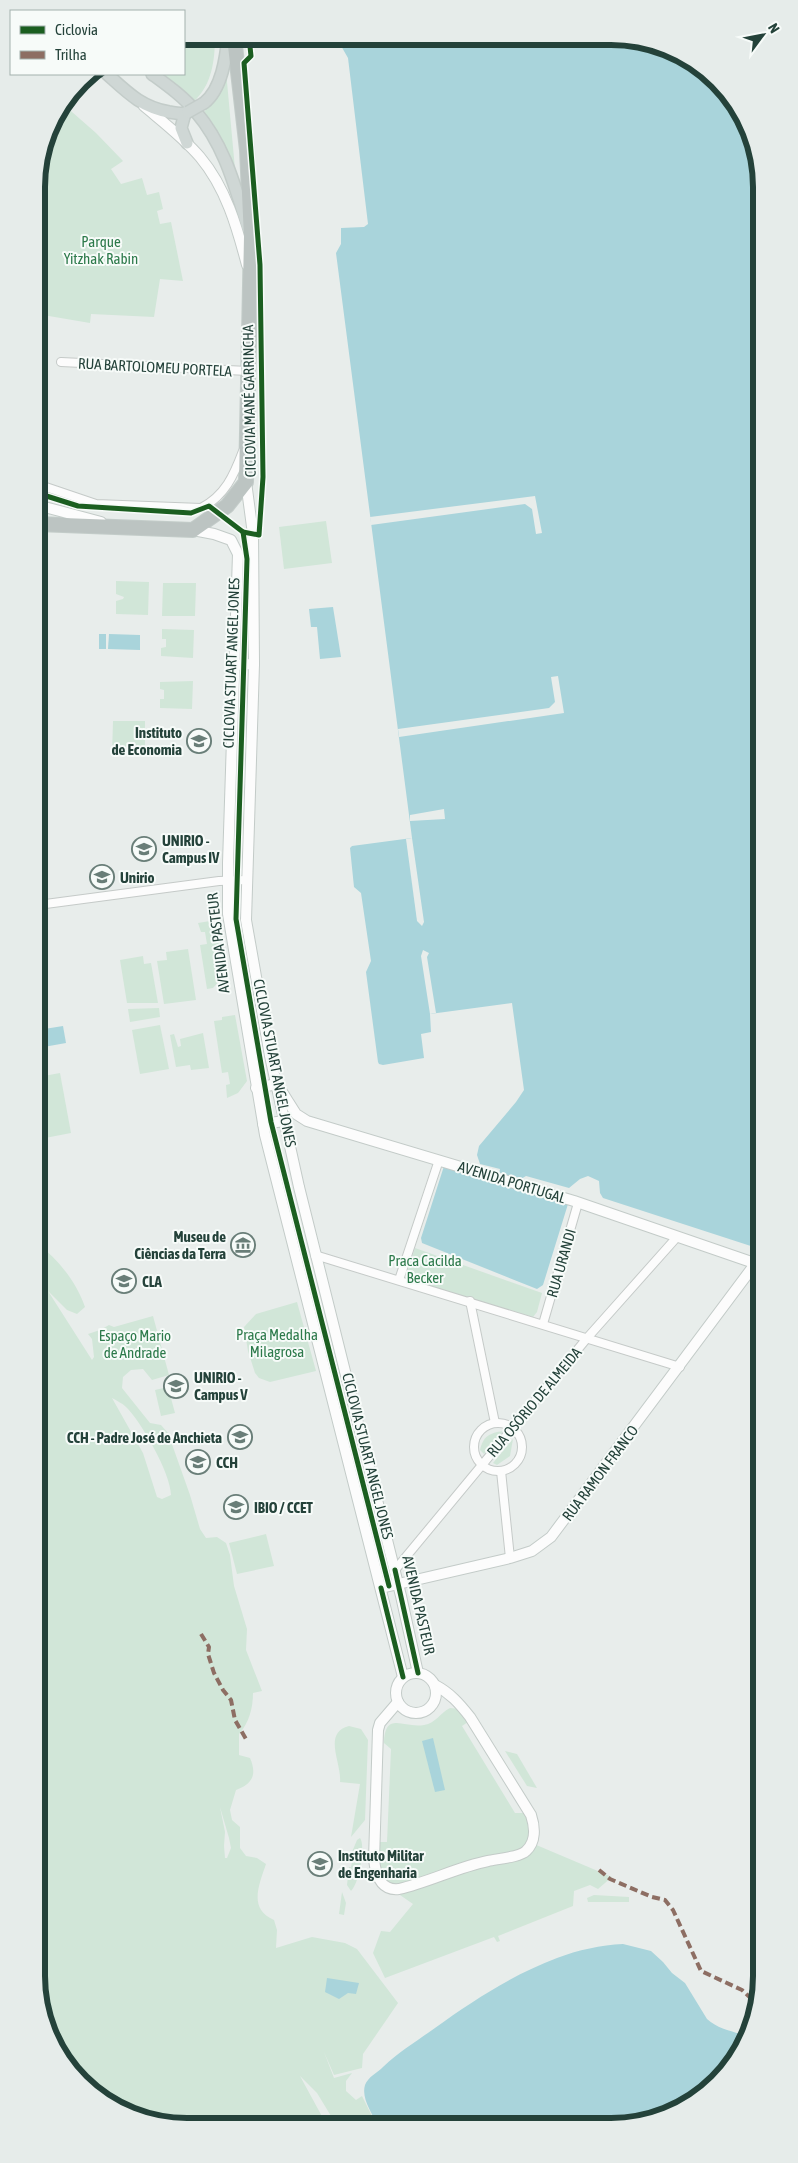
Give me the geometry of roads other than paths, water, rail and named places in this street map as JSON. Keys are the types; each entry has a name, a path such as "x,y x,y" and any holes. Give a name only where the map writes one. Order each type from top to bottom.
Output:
{"highway":[{"path":"235,45 247,150 250,237"},
{"name":"AVENIDA PASTEUR","path":"246,482 250,237"},
{"path":"45,524 193,530 227,506 246,482"}],"main road":[{"path":"140,102 162,111 187,112 204,103 213,92 218,80 227,45"},
{"name":"AVENIDA PASTEUR","path":"108,75 140,102"},
{"name":"AVENIDA PASTEUR","path":"153,75 196,111 217,142 229,169 250,237"},
{"path":"187,112 181,126 187,143"}],"street":[{"name":"AVENIDA PASTEUR","path":"140,102 187,143 206,165 227,201 238,230 249,271"},
{"name":"RUA BARTOLOMEU PORTELA","path":"61,362 248,371"},
{"path":"45,487 96,504 201,508 212,503 228,484 236,470 247,442"},
{"name":"AVENIDA PASTEUR","path":"246,482 253,534 254,664 246,920 284,1121 315,1255 395,1570 418,1673"},
{"path":"45,507 113,526"},
{"name":"AVENIDA PASTEUR","path":"193,530 231,540 235,546 239,563 227,880 228,914 263,1124 404,1677"},
{"path":"234,665 254,664"},
{"path":"45,904 227,880 246,880"},
{"path":"256,1088 277,1084"},
{"name":"AVENIDA PORTUGAL","path":"277,1084 296,1114 307,1121 576,1202 753,1263"},
{"path":"263,1124 284,1121"},
{"path":"398,1280 442,1161"},
{"name":"RUA URANDI","path":"543,1324 576,1202"},
{"name":"RUA OSÓRIO DE ALMEIDA","path":"395,1570 588,1338 677,1237"},
{"path":"315,1255 680,1367"},
{"name":"RUA RAMON FRANCO","path":"381,1588 510,1558 532,1551 551,1537 753,1272"},
{"path":"470,1301 495,1423"},
{"path":"495,1423 505,1424 513,1429 521,1440 521,1454 514,1465 501,1471 491,1470 482,1465 474,1451 476,1436 481,1430 495,1423"},
{"path":"501,1471 510,1558"},
{"path":"354,1482 371,1477"},
{"path":"398,1702 380,1724 378,1730 374,1860 375,1871 379,1881 387,1888 399,1889 477,1863 523,1854 534,1836 531,1815 459,1702 435,1686 428,1677 418,1673 404,1677 396,1689 398,1702 408,1712 421,1713 427,1710 435,1699 435,1686"}],"water":[{"path":"341,45 630,46 657,53 674,60 698,74 724,100 738,124 745,141 752,168 753,187 753,1247 603,1198 600,1193 599,1181 588,1176 580,1179 569,1188 526,1176 518,1183 568,1204 543,1285 537,1289 422,1243 421,1238 444,1166 498,1179 500,1169 480,1164 477,1155 479,1146 524,1090 512,1003 430,1014 431,1032 421,1034 424,1058 383,1065 378,1062 366,972 371,961 361,893 354,887 350,848 352,846 412,838 336,253 341,244 341,228 364,227 368,224 348,58"},
{"path":"333,607 341,657 320,659 317,627 311,627 309,609"},
{"path":"99,634 106,634 106,649 99,649"},
{"path":"109,634 140,635 140,650 108,649"},
{"path":"63,1026 66,1043 45,1047 45,1029"},
{"path":"433,1738 445,1790 435,1792 422,1741"},
{"path":"623,1944 651,1951 672,1973 685,1983 707,2019 722,2028 740,2034 718,2070 698,2089 666,2107 648,2113 621,2118 374,2118 364,2095 366,2082 402,2051 479,1998 509,1980 557,1958 598,1947"},
{"path":"327,1978 359,1983 356,1994 348,1993 339,1999 325,1992"}],"place":[{"name":"Instituto de Economia","path":"199,741"},
{"name":"UNIRIO - Campus IV","path":"144,849"},
{"name":"Unirio","path":"102,877"},
{"name":"Museu de Ciências da Terra","path":"243,1245"},
{"name":"CLA","path":"124,1281"},
{"name":"UNIRIO - Campus V","path":"176,1386"},
{"name":"CCH - Padre José de Anchieta","path":"240,1437"},
{"name":"CCH","path":"198,1462"},
{"name":"IBIO / CCET","path":"236,1507"},
{"name":"Instituto Militar de Engenharia","path":"320,1864"}],"park label":[{"name":"Parque Yitzhak Rabin","path":"101,250"},
{"name":"Praca Cacilda Becker","path":"425,1268"},
{"name":"Praça Medalha Milagrosa","path":"277,1342"},
{"name":"Espaço Mario de Andrade","path":"135,1344"}]}
